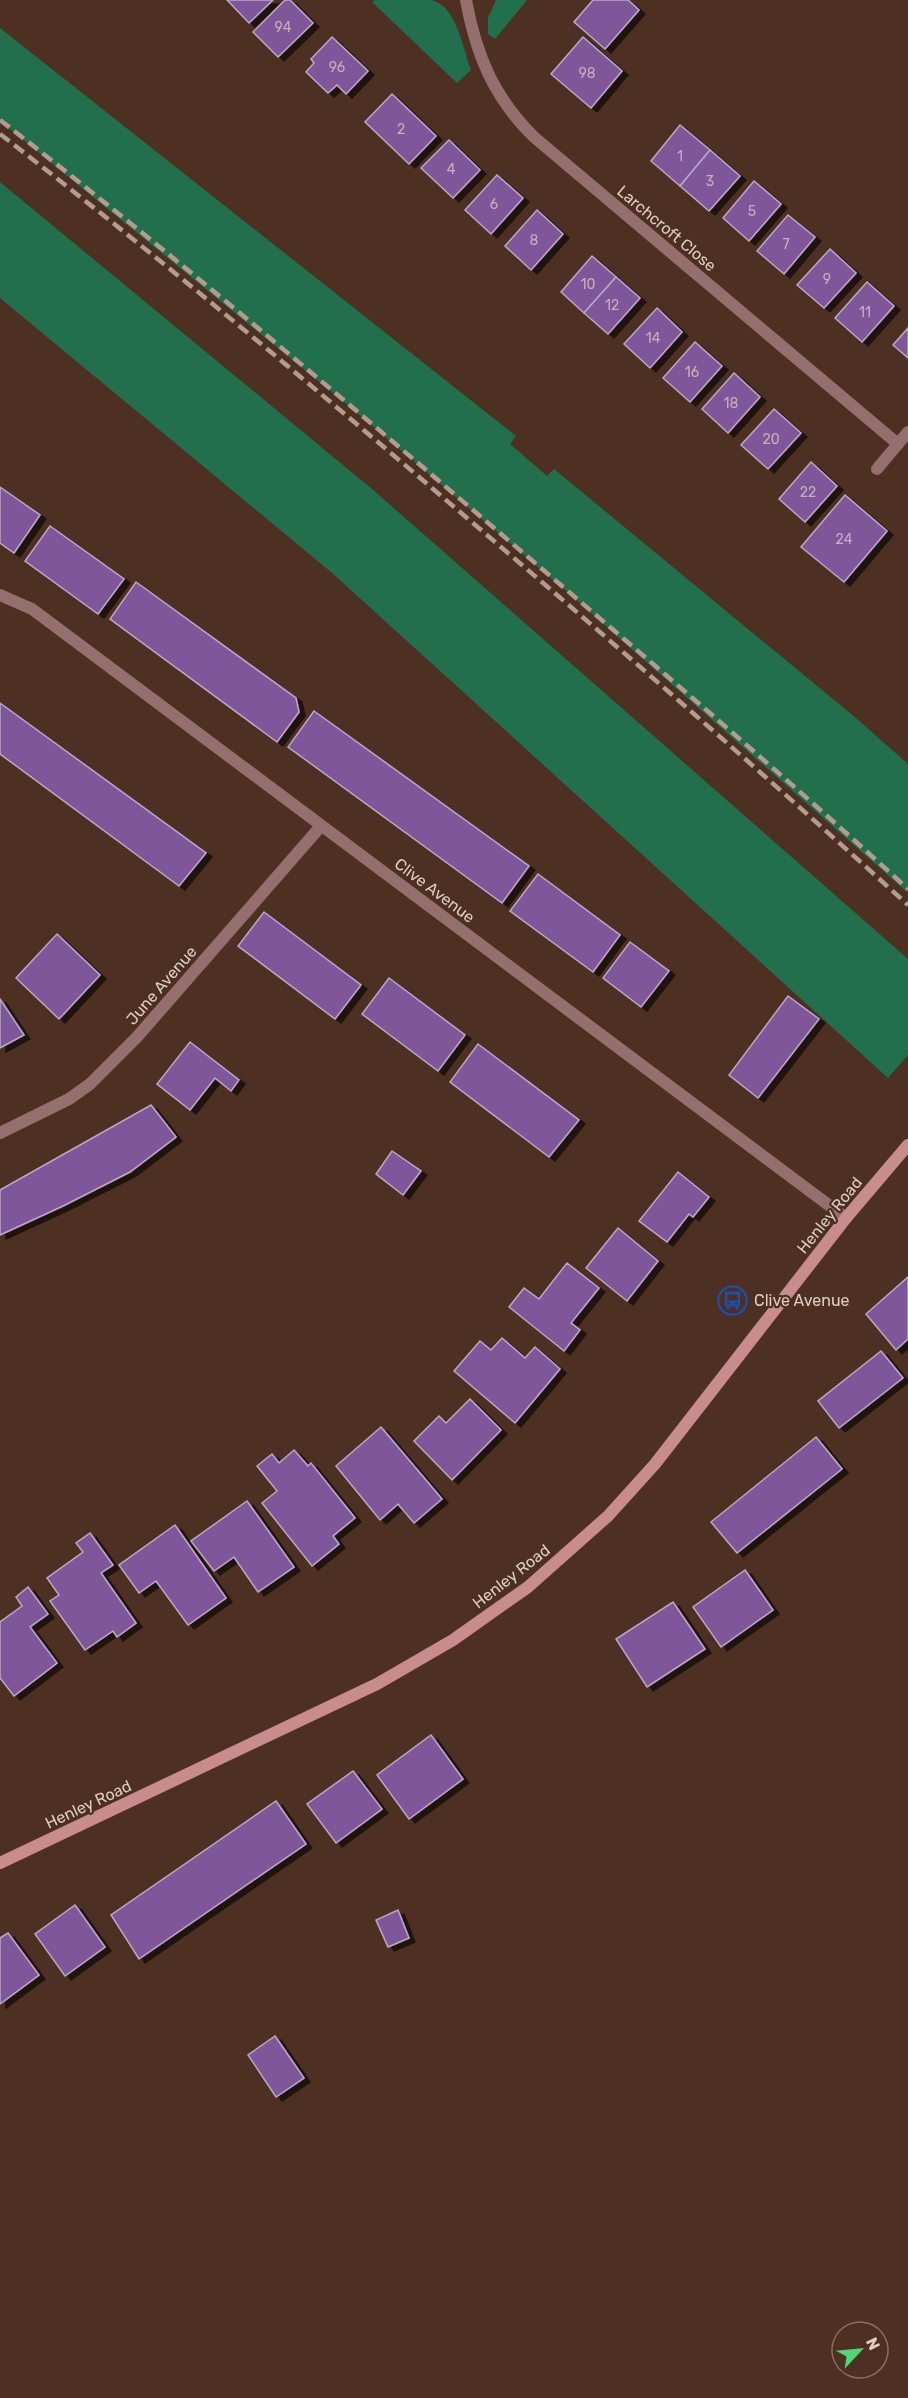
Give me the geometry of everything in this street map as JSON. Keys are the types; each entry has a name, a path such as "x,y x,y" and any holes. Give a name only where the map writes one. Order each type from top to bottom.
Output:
{"street":[{"name":"Larchcroft Close","path":"466,0 476,41 486,69 513,116 534,137 898,444"},
{"path":"877,469 908,432"},
{"name":"Clive Avenue","path":"0,595 32,609 846,1218"},
{"name":"June Avenue","path":"0,1133 69,1099 90,1084 137,1037 321,826"},
{"name":"Henley Road","path":"0,1863 377,1684 453,1640 528,1587 608,1516 655,1464 846,1218 908,1145"}],"green space":[{"path":"375,0 431,0 440,4 447,10 458,29 471,70 457,83 372,2"},
{"path":"496,0 527,0 495,39 488,34 488,18"},
{"path":"0,28 516,436 510,444 547,476 554,469 856,718 908,764 908,893 566,591 355,411 0,121"},
{"path":"0,182 372,489 908,959 908,1055 888,1078 331,572 0,298"}],"building":[{"path":"227,0 273,0 249,23"},
{"path":"285,0 290,0 313,23 278,57 253,32"},
{"path":"593,0 628,0 639,10 605,49 574,22"},
{"path":"332,37 368,71 346,94 337,85 328,93 306,72 314,63 311,59"},
{"path":"583,37 622,71 591,108 551,74"},
{"path":"392,94 436,136 409,164 365,122"},
{"path":"680,125 710,150 680,186 651,161"},
{"path":"449,140 480,170 453,198 421,168"},
{"path":"710,150 740,176 709,211 680,186"},
{"path":"497,175 523,198 491,234 465,210"},
{"path":"754,181 781,204 749,241 723,218"},
{"path":"537,210 563,234 531,270 505,246"},
{"path":"788,215 815,237 784,274 757,251"},
{"path":"830,249 856,273 824,308 797,285"},
{"path":"592,256 616,277 584,313 561,292"},
{"path":"616,277 640,298 608,334 584,313"},
{"path":"867,282 894,306 862,342 835,318"},
{"path":"657,308 682,332 650,368 624,344"},
{"path":"908,328 908,358 893,345"},
{"path":"695,342 722,366 690,402 663,378"},
{"path":"734,373 760,397 728,433 702,409"},
{"path":"774,409 801,433 768,469 741,445"},
{"path":"811,462 837,486 805,522 779,499"},
{"path":"0,487 40,515 14,553 0,543"},
{"path":"845,495 887,531 844,582 801,547"},
{"path":"50,526 124,579 98,614 25,561"},
{"path":"136,582 296,698 299,712 277,742 110,619"},
{"path":"0,703 206,853 179,886 0,754"},
{"path":"314,711 529,866 502,903 288,747"},
{"path":"538,874 620,935 593,972 510,911"},
{"path":"264,912 361,985 335,1019 238,946"},
{"path":"57,934 100,975 59,1019 16,978"},
{"path":"630,942 669,971 641,1007 603,978"},
{"path":"389,978 465,1035 438,1071 362,1014"},
{"path":"788,996 819,1019 758,1098 729,1075"},
{"path":"0,999 24,1035 0,1048"},
{"path":"190,1042 239,1080 231,1091 215,1078 190,1110 157,1084"},
{"path":"478,1044 579,1120 549,1157 450,1082"},
{"path":"151,1105 176,1137 130,1172 0,1235 0,1190"},
{"path":"392,1151 421,1171 403,1195 376,1174"},
{"path":"678,1172 709,1197 693,1217 689,1214 667,1242 639,1221"},
{"path":"618,1228 658,1261 627,1301 586,1268"},
{"path":"567,1263 599,1288 571,1323 580,1330 564,1351 509,1307 524,1288 539,1299"},
{"path":"908,1277 908,1339 896,1350 866,1314"},
{"path":"502,1338 525,1358 535,1347 560,1369 515,1423 454,1371 480,1341 491,1350"},
{"path":"881,1351 903,1378 839,1428 818,1401"},
{"path":"470,1399 501,1430 452,1480 414,1441 439,1416 446,1423"},
{"path":"381,1427 442,1499 414,1523 398,1504 380,1520 336,1466"},
{"path":"816,1437 842,1469 737,1553 711,1522"},
{"path":"294,1450 308,1466 311,1463 355,1518 333,1536 339,1544 312,1566 262,1503 277,1491 257,1466 272,1454 279,1463"},
{"path":"247,1501 294,1567 258,1592 234,1557 214,1571 191,1541"},
{"path":"175,1525 226,1598 188,1625 156,1581 139,1593 119,1565"},
{"path":"90,1533 113,1565 101,1573 136,1623 117,1637 113,1631 85,1650 50,1601 59,1595 47,1578 83,1552 76,1543"},
{"path":"745,1570 773,1610 721,1647 693,1607"},
{"path":"28,1587 48,1614 30,1627 57,1663 14,1696 0,1678 0,1622 22,1606 16,1597"},
{"path":"673,1602 705,1649 647,1687 616,1639"},
{"path":"431,1735 463,1779 409,1819 377,1775"},
{"path":"353,1771 382,1809 336,1843 307,1804"},
{"path":"276,1801 306,1844 139,1959 111,1915"},
{"path":"75,1905 105,1947 65,1976 35,1934"},
{"path":"398,1910 409,1938 388,1947 376,1920"},
{"path":"8,1933 39,1975 0,2004 0,1938"},
{"path":"275,2036 304,2078 276,2097 248,2055"}],"railway":[{"path":"0,120 182,266 361,415 696,701 908,889"},
{"path":"0,134 177,275 410,469 689,710 908,905"}],"place":[{"name":"Clive Avenue","path":"733,1300"}]}
